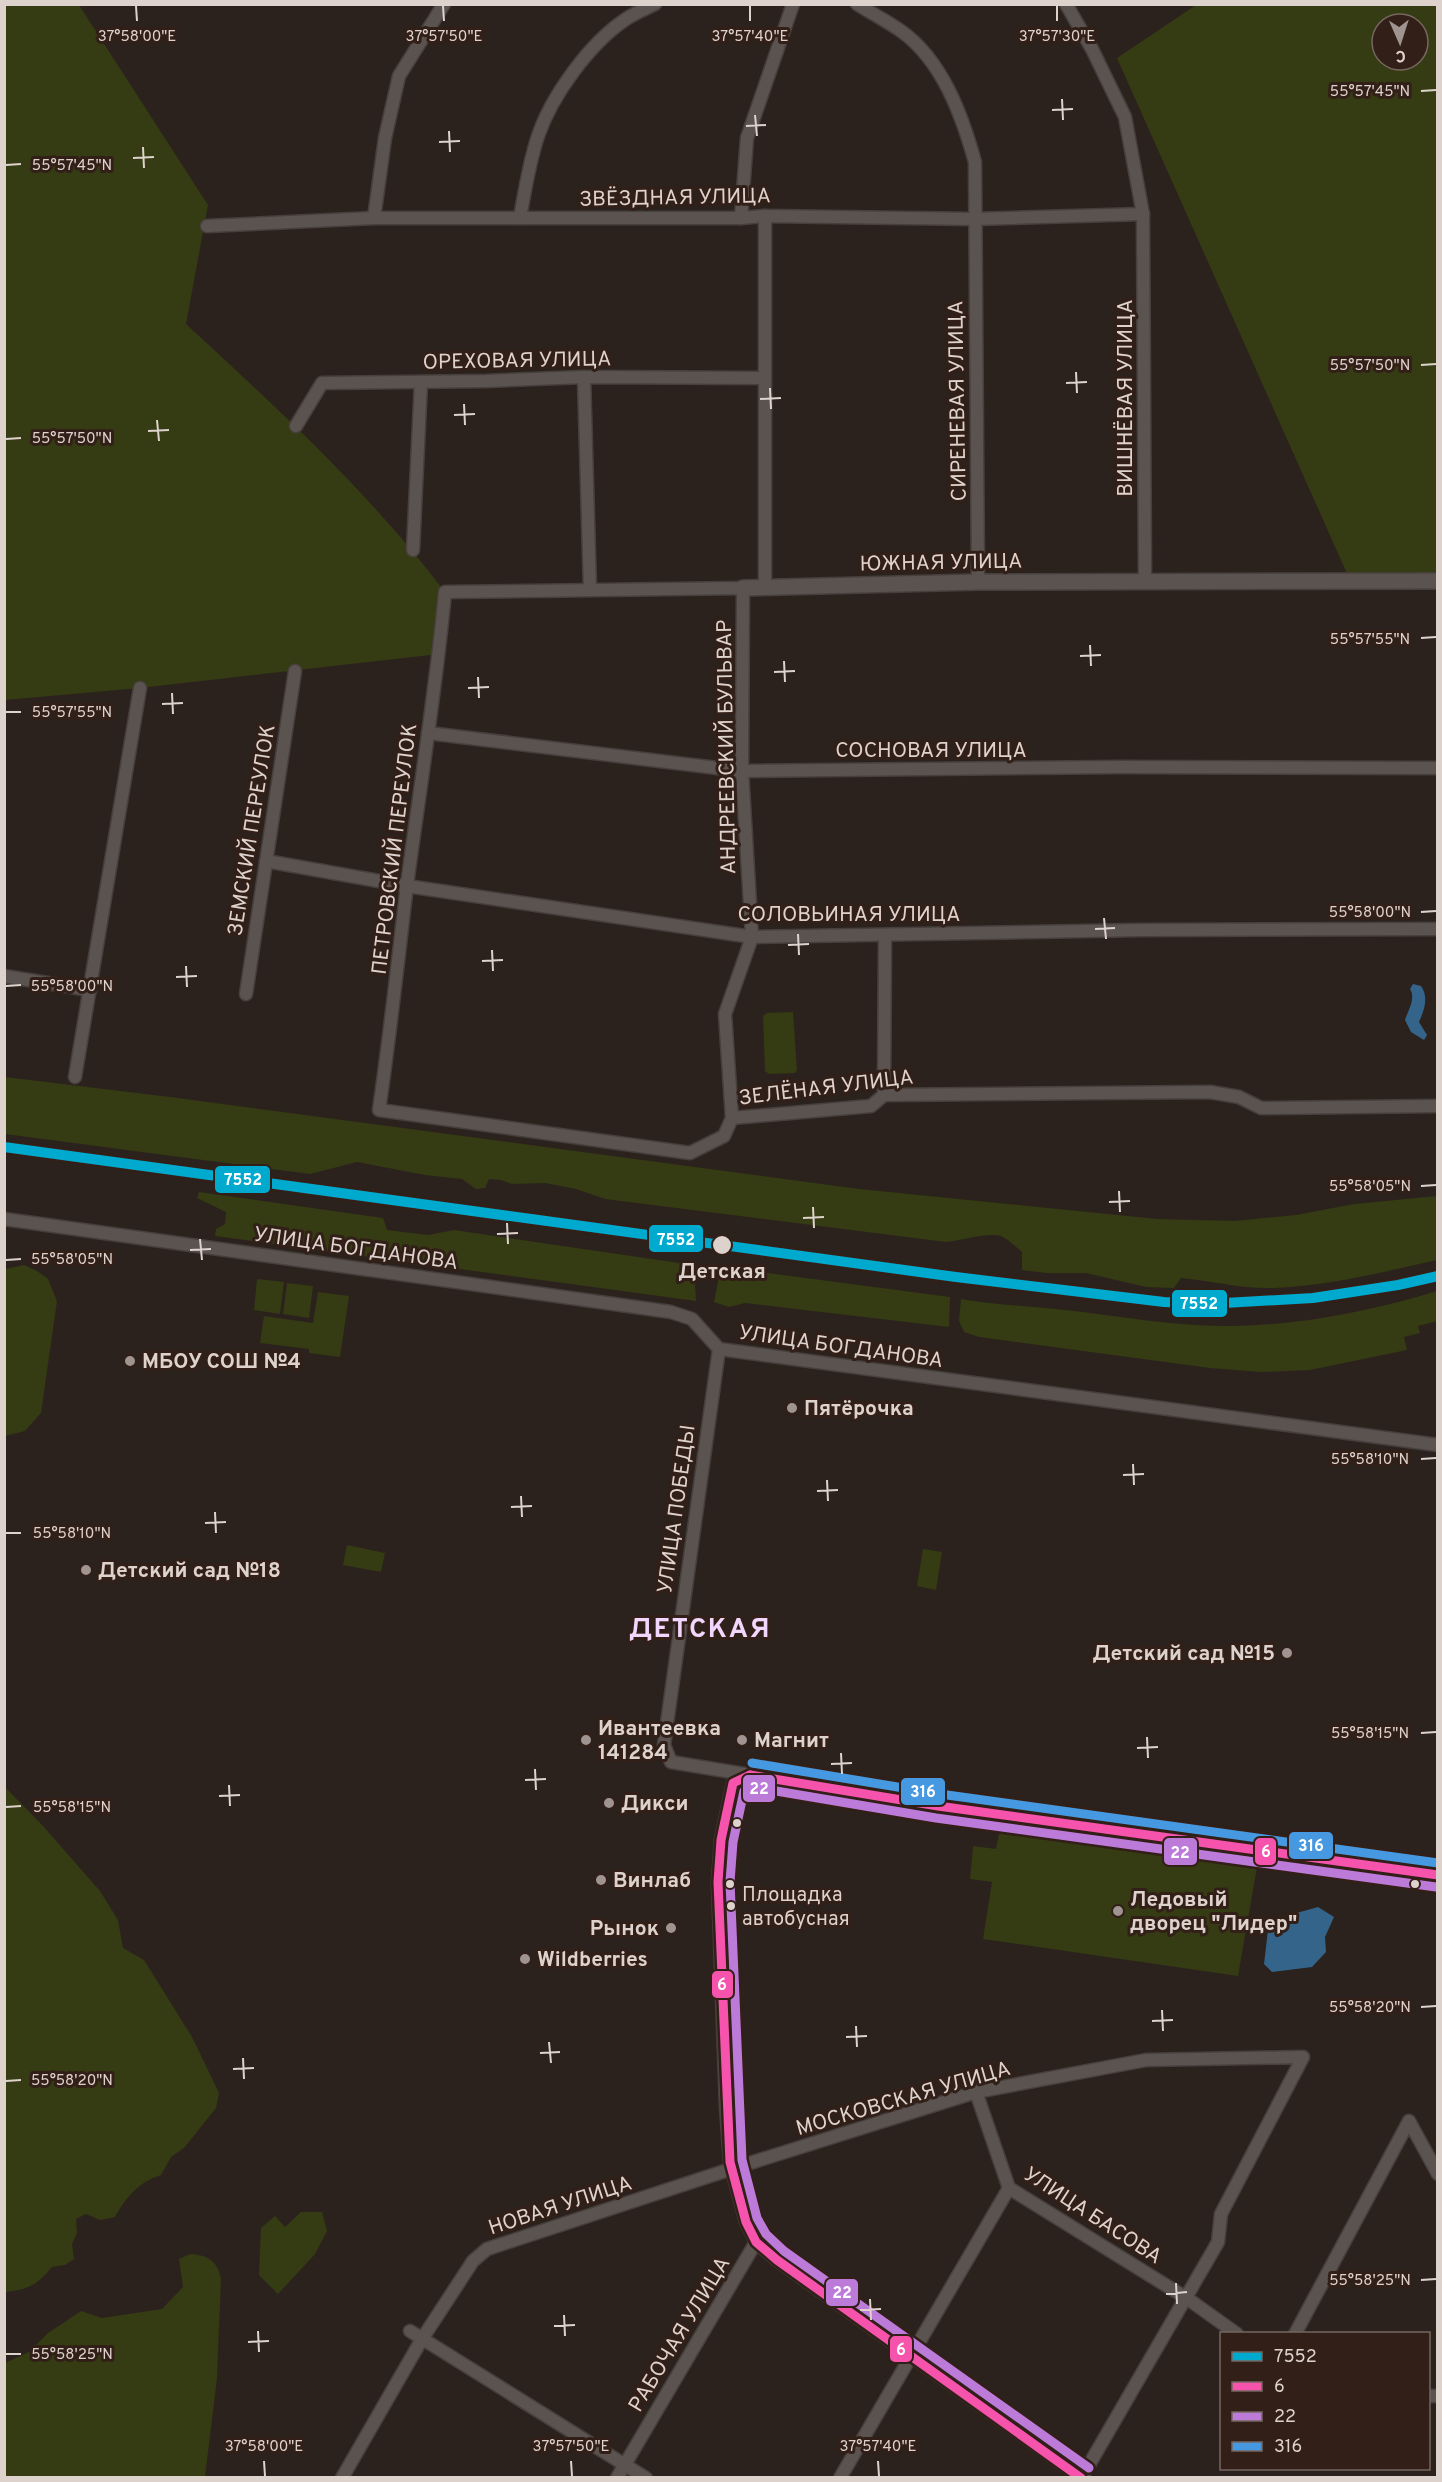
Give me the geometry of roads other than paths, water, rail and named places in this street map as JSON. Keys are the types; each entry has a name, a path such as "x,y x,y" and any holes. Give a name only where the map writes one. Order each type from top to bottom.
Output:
{"street":[{"path":"374,218 385,138 399,76 444,4"},
{"path":"520,218 528,172 538,135 553,103 589,52 626,19 655,4"},
{"path":"741,218 747,138 793,4"},
{"name":"СИРЕНЕВАЯ УЛИЦА","path":"857,4 902,32 937,68 964,121 975,162 978,582"},
{"name":"ВИШНЁВАЯ УЛИЦА","path":"1066,4 1092,49 1125,117 1143,214 1145,581"},
{"name":"ЗВЁЗДНАЯ УЛИЦА","path":"207,226 374,218 741,218 765,216 975,219 1143,214"},
{"path":"765,216 765,587"},
{"path":"584,377 590,590"},
{"name":"ОРЕХОВАЯ УЛИЦА","path":"296,426 322,383 584,377 764,378"},
{"path":"413,550 421,382"},
{"name":"ЮЖНАЯ УЛИЦА","path":"445,592 978,582 1437,581"},
{"name":"АНДРЕЕВСКИЙ БУЛЬВАР","path":"732,1118 725,1014 752,937 742,771 743,588"},
{"name":"ПЕТРОВСКИЙ ПЕРЕУЛОК","path":"379,1110 407,886 440,654 445,592"},
{"name":"ЗЕМСКИЙ ПЕРЕУЛОК","path":"246,994 295,670"},
{"path":"75,1077 140,688"},
{"name":"СОСНОВАЯ УЛИЦА","path":"428,733 742,771 1120,767 1437,768"},
{"name":"СОЛОВЬИНАЯ УЛИЦА","path":"266,861 407,886 752,937 1140,930 1437,929"},
{"path":"884,1095 885,936"},
{"path":"4,976 90,990"},
{"name":"ЗЕЛЁНАЯ УЛИЦА","path":"379,1110 690,1153 724,1137 732,1118 871,1106 884,1095 1210,1092 1239,1097 1261,1108 1437,1106"},
{"name":"УЛИЦА БОГДАНОВА","path":"4,1219 671,1312 692,1319 719,1349 1437,1445"},
{"name":"УЛИЦА ПОБЕДЫ","path":"719,1349 664,1745 671,1762 938,1806 1437,1875"},
{"path":"750,1775 733,1783 718,1859 726,2106 731,2169 746,2222 756,2242 777,2260 1082,2477 1188,2299"},
{"name":"МОСКОВСКАЯ УЛИЦА","path":"731,2169 976,2092 1146,2060 1303,2057 1221,2214 1218,2242 1188,2299"},
{"name":"УЛИЦА БАСОВА","path":"976,2092 1009,2188 1188,2299 1234,2332"},
{"path":"1296,2332 1409,2121 1437,2174"},
{"name":"НОВАЯ УЛИЦА","path":"342,2478 422,2339 473,2261 487,2249 731,2169"},
{"path":"840,2478 910,2354 1009,2188"},
{"name":"РАБОЧАЯ УЛИЦА","path":"617,2478 756,2242"},
{"path":"410,2331 646,2478"}],"water":[{"path":"1413,984 1421,986 1425,995 1424,1009 1419,1022 1427,1035 1424,1040 1411,1032 1405,1020 1412,1000 1410,989"},
{"path":"1318,1907 1334,1917 1325,1937 1326,1952 1312,1967 1272,1972 1264,1964 1268,1930 1293,1914"}],"place":[{"name":"Детская","path":"722,1245"},
{"name":"МБОУ СОШ №4","path":"130,1361"},
{"name":"Пятёрочка","path":"792,1408"},
{"name":"Детский сад №18","path":"86,1570"},
{"name":"Детский сад №15","path":"1287,1653"},
{"name":"Ивантеевка 141284","path":"586,1740"},
{"name":"Магнит","path":"742,1740"},
{"name":"Дикси","path":"609,1803"},
{"name":"Винлаб","path":"601,1880"},
{"name":"Площадка автобусная","path":"731,1906"},
{"name":"Ледовый дворец \"Лидер\"","path":"1118,1911"},
{"name":"Рынок","path":"671,1928"},
{"name":"Wildberries","path":"525,1959"}],"district":[{"name":"ДЕТСКАЯ","path":"700,1628"}]}
